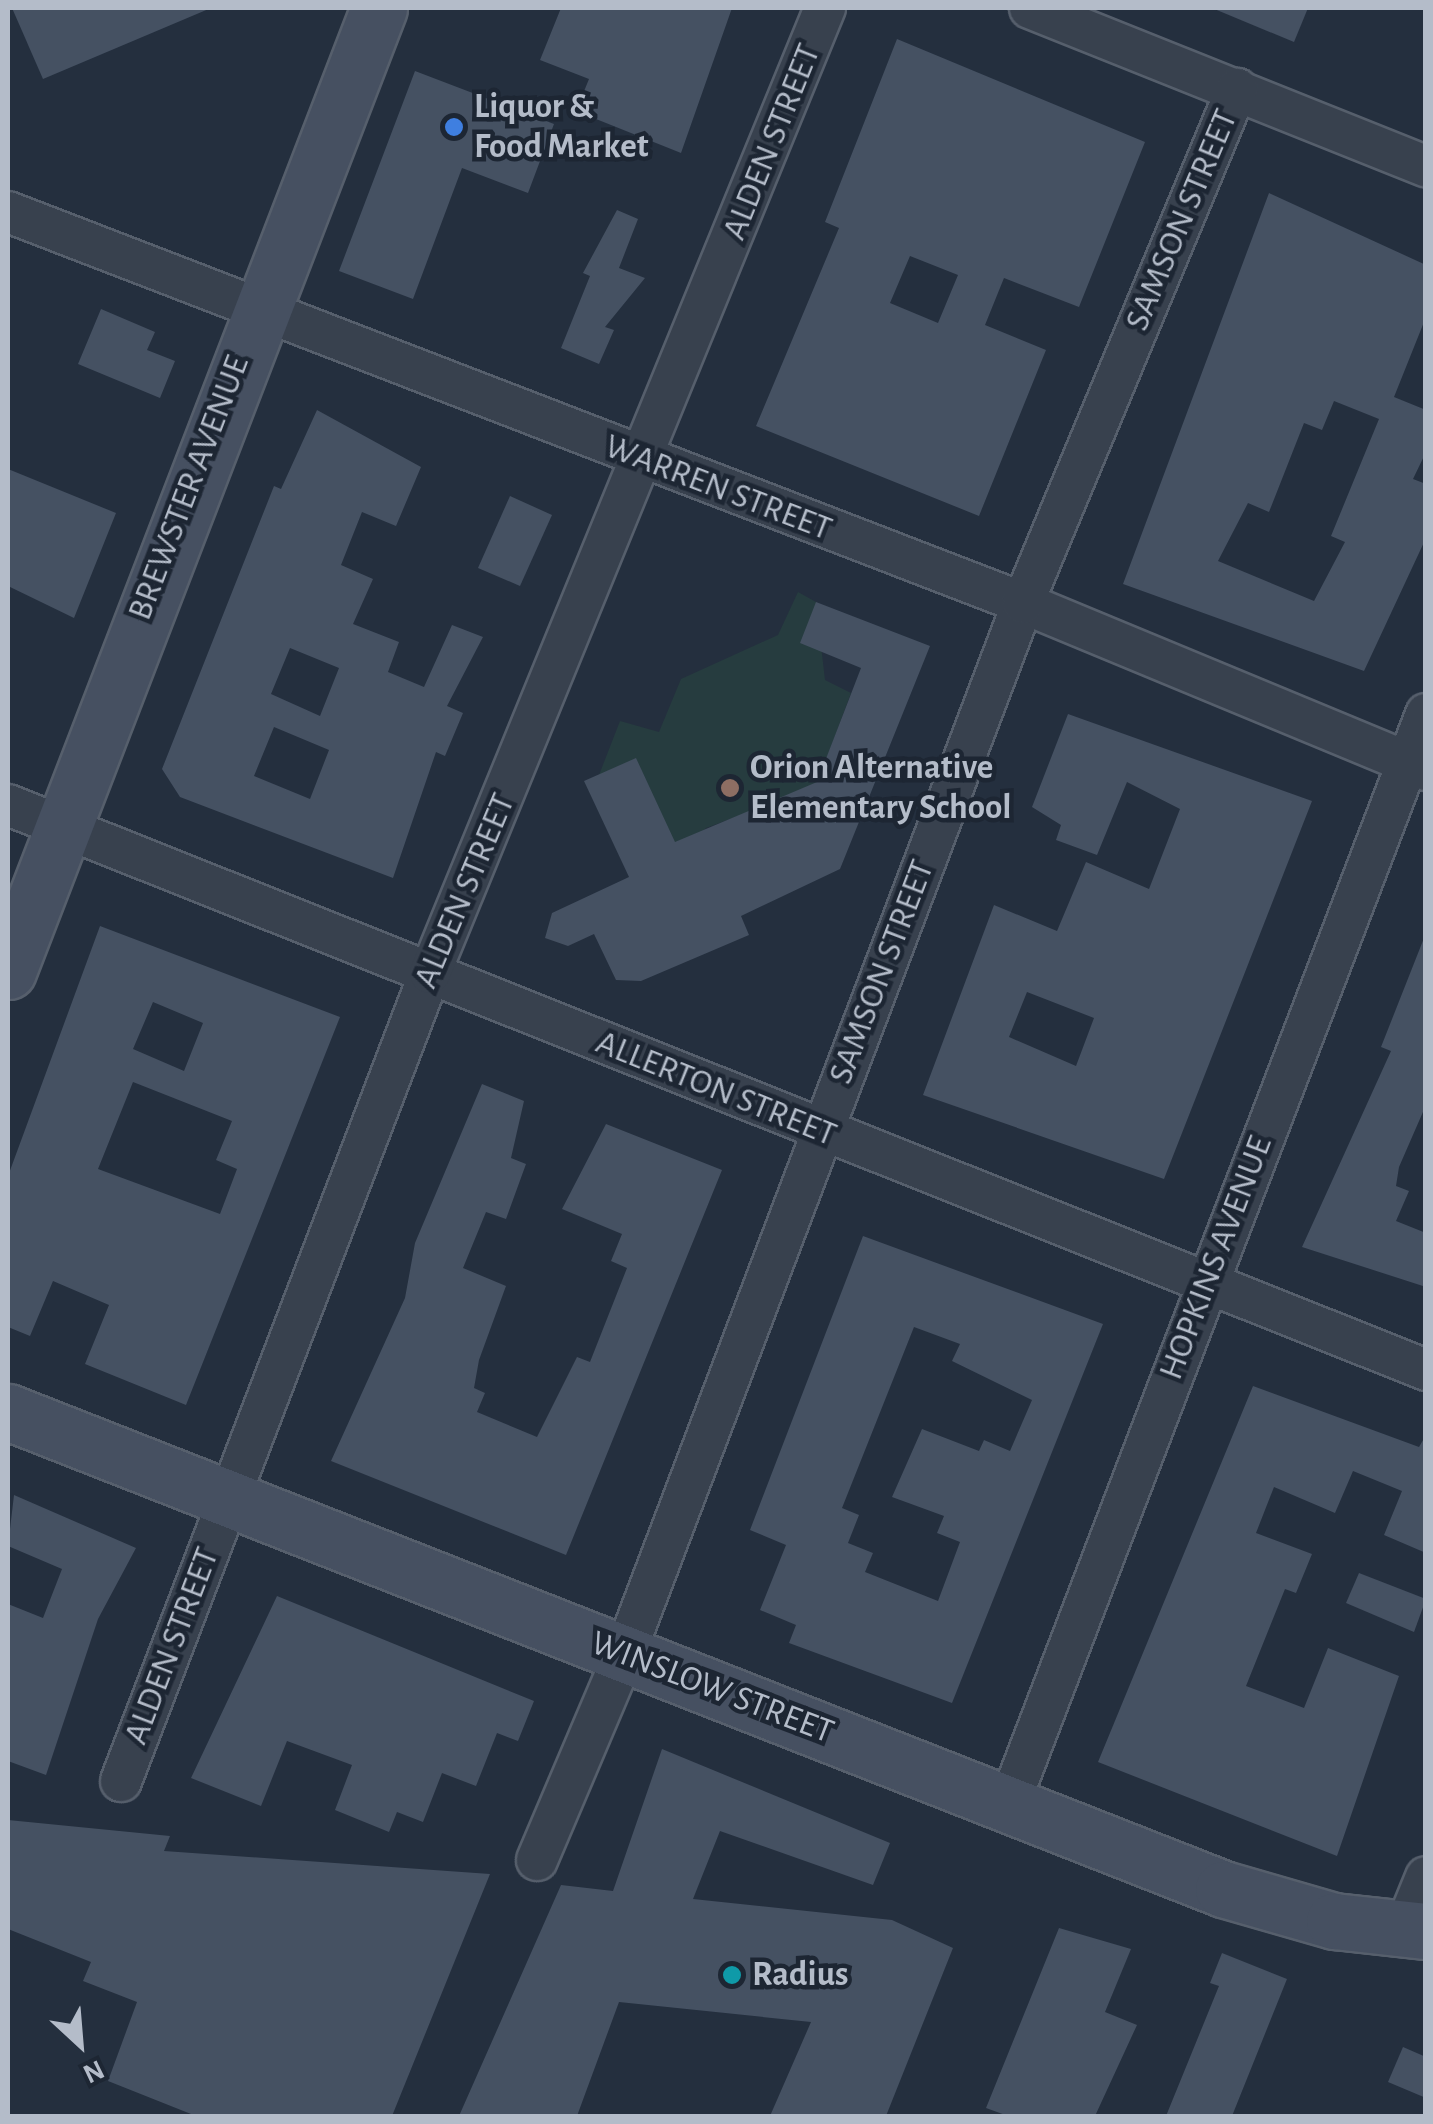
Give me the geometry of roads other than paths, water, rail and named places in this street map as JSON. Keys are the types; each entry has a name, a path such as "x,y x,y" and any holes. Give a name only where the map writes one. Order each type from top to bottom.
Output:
{"street":[{"name":"BREWSTER AVENUE","path":"8,971 261,304 379,8"},
{"name":"ALDEN STREET","path":"121,1781 430,973 645,462 825,8"},
{"path":"1030,8 1426,166"},
{"name":"SAMSON STREET","path":"537,1860 625,1653 1023,603 1237,88"},
{"name":"WARREN STREET","path":"8,212 261,304 645,462 1023,603 1416,767"},
{"name":"HOPKINS AVENUE","path":"1008,1804 1205,1284 1416,767 1426,714"},
{"name":"ALLERTON STREET","path":"8,805 820,1132 1426,1370"},
{"name":"WINSLOW STREET","path":"8,1412 227,1502 625,1653 1223,1889 1415,1931"},
{"path":"1415,1931 1426,1876"}],"place":[{"name":"Liquor & Food Market","path":"454,127"},
{"name":"Orion Alternative Elementary School","path":"730,788"},
{"name":"Radius","path":"732,1975"}]}
